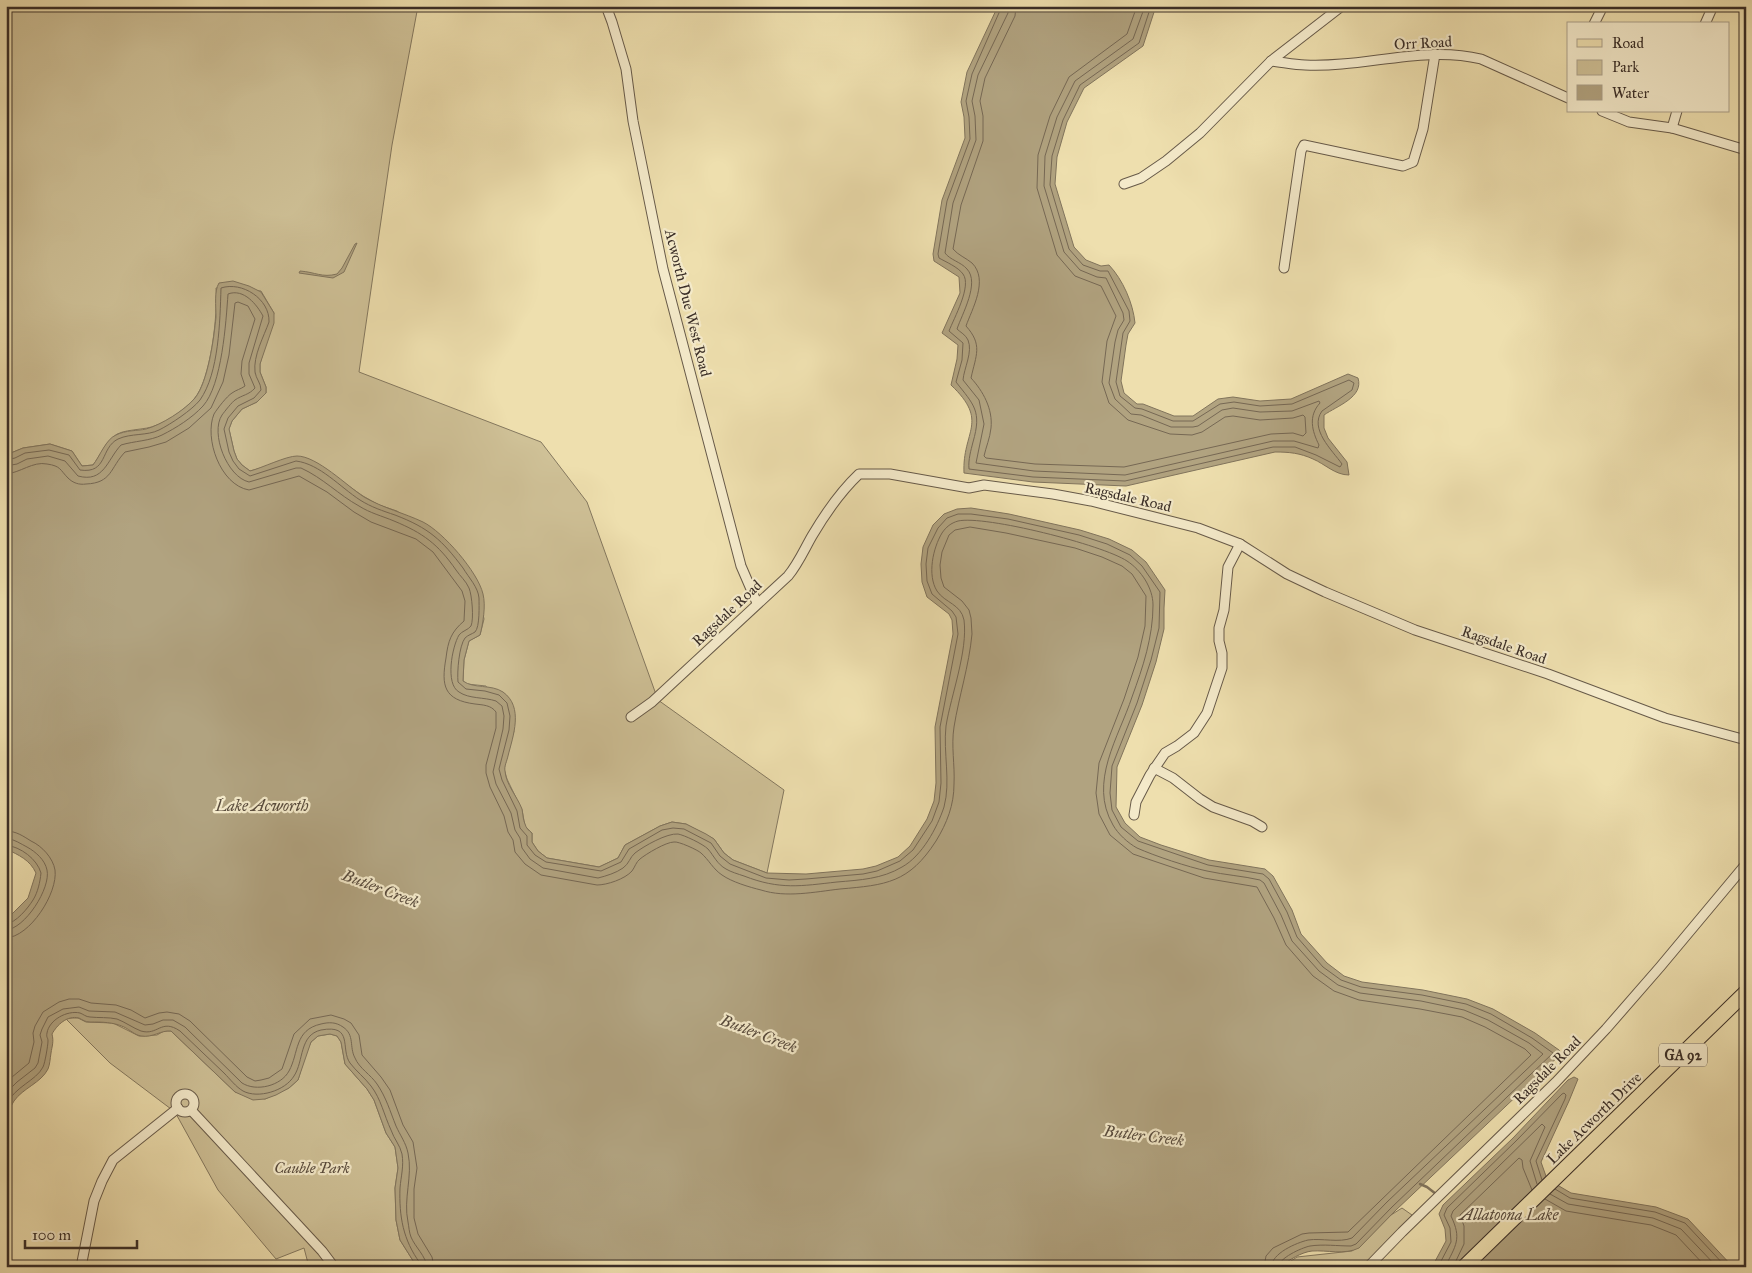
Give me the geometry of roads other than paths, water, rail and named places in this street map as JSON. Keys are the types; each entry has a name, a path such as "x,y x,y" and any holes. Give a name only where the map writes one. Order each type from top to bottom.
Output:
{"main road":[{"name":"Lake Acworth Drive","path":"1476,1267 1746,992"},
{"name":"Lake Acworth Drive","path":"1464,1267 1746,1006"}],"street":[{"name":"Acworth Due West Road","path":"606,6 626,69 633,121 663,269 741,566 757,603"},
{"path":"1124,184 1141,178 1166,161 1200,133 1271,61 1342,6"},
{"path":"1595,22 1603,6"},
{"path":"1705,22 1713,6"},
{"path":"1284,268 1301,151 1304,145 1403,166 1413,162 1423,129 1435,54"},
{"name":"Orr Road","path":"1271,61 1305,66 1435,54 1468,55 1481,58 1567,98"},
{"path":"1604,112 1629,122 1672,128 1746,150"},
{"path":"1672,128 1677,112"},
{"name":"Ragsdale Road","path":"631,717 652,702 795,568 811,537 834,503 859,474 890,474 969,488 984,485 1091,501 1198,528 1240,544 1287,574 1324,592 1399,623 1548,674 1665,718 1746,740"},
{"path":"1134,815 1136,802 1154,768 1165,753 1194,733 1207,713 1222,668 1219,628 1224,610 1228,568 1240,544"},
{"path":"1154,768 1173,778 1185,786 1192,794 1213,807 1252,821 1262,827"},
{"name":"Ragsdale Road","path":"1368,1267 1556,1082 1606,1029 1746,864"},
{"path":"186,1095 191,1097 194,1102 191,1110 183,1112 178,1108 178,1098 186,1095"},
{"path":"81,1267 94,1201 102,1181 114,1160 178,1108"},
{"path":"191,1110 322,1251 334,1267"}],"water":[{"path":"998,6 1156,6 1143,46 1084,88 1067,122 1057,157 1055,184 1074,247 1086,260 1101,266 1109,265 1123,285 1132,308 1135,323 1128,334 1126,345 1121,381 1124,393 1137,404 1143,404 1174,416 1193,416 1218,399 1233,397 1260,401 1291,399 1348,374 1358,378 1359,385 1357,391 1348,400 1324,415 1324,428 1328,438 1347,462 1349,475 1335,471 1304,455 1275,452 1126,486 1033,482 964,473 964,459 972,418 963,398 951,385 958,345 942,333 960,293 959,277 934,261 933,254 942,200 965,138 961,102 967,72"},
{"path":"357,243 344,272 333,278 299,273 300,271 323,275 337,274"},
{"name":"Lake Acworth","path":"233,281 261,292 274,313 274,323 260,364 260,372 266,387 266,393 257,402 242,409 232,421 229,429 237,459 250,471 297,456 314,461 332,472 364,497 431,527 449,543 467,564 480,585 484,599 484,609 480,635 469,641 464,660 463,681 503,692 513,706 515,722 505,767 506,776 522,809 525,825 532,833 532,842 538,851 547,858 599,867 618,858 625,845 660,826 672,822 686,824 706,834 714,839 724,853 733,860 767,873 806,874 863,869 898,857 910,846 927,819 934,801 936,783 935,727 953,634 952,620 949,614 927,597 922,582 921,564 923,547 933,525 944,514 957,509 971,508 1009,514 1080,530 1109,539 1132,550 1146,562 1165,590 1164,629 1156,662 1142,705 1117,767 1116,807 1125,823 1140,837 1161,845 1209,860 1265,869 1273,876 1292,910 1301,934 1327,963 1344,976 1362,982 1423,990 1467,999 1493,1009 1535,1033 1559,1050 1561,1054 1395,1211 1359,1248 1342,1252 1308,1252 1295,1257 1281,1267 417,1267 400,1240 396,1220 395,1188 398,1168 395,1147 386,1133 374,1100 345,1064 341,1042 337,1036 330,1034 318,1036 311,1042 298,1080 289,1088 265,1099 253,1100 235,1092 171,1031 141,1036 116,1024 88,1022 75,1017 70,1018 60,1024 52,1034 53,1042 50,1063 45,1074 22,1092 14,1101 9,1115 6,1139 6,920 28,898 36,873 27,861 6,849 6,455 23,448 50,444 72,451 82,466 93,465 112,437 124,432 152,427 179,412 200,391 207,371 215,326 217,286 219,283"},
{"name":"Allatoona Lake","path":"1574,1077 1578,1079 1541,1162 1547,1179 1571,1193 1656,1207 1688,1219 1733,1267 1432,1267 1446,1241 1445,1229 1439,1214 1443,1205 1513,1138 1568,1080"}],"waterway":[{"name":"Butler Creek","path":"1420,1184 1436,1194"}],"park label":[{"name":"Cauble Park","path":"312,1168"}]}
